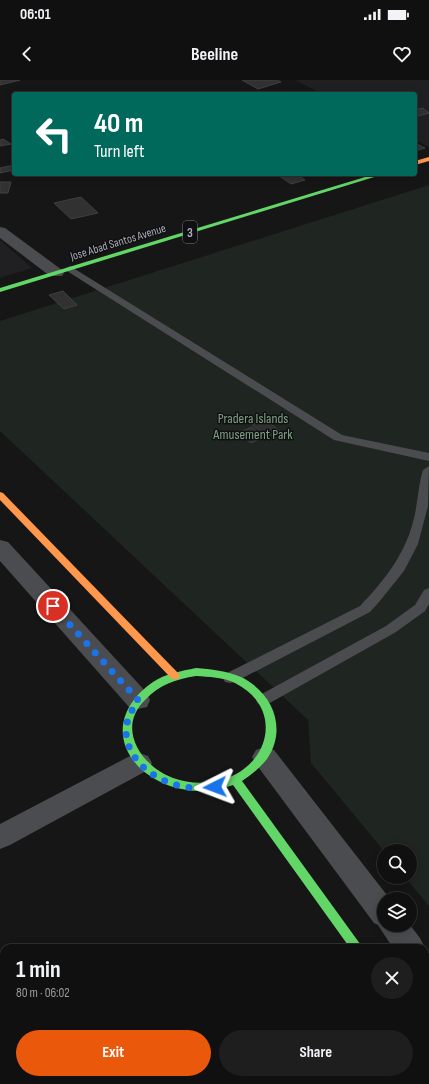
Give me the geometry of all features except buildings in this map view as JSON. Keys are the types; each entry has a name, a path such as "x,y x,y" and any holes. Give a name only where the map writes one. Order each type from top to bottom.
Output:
{"main road":[{"path":"417,163 429,159"},
{"name":"Jose Abad Santos Avenue","path":"0,290 374,176"},
{"path":"0,495 175,676"},
{"path":"196,672 218,674 230,678 238,680 255,691 267,706 273,722 273,740 265,757 252,770 236,781 215,787 194,788 172,784 139,764 130,748 126,731 129,715 138,700 148,690 175,676 196,672"},
{"path":"236,781 354,944"}],"street":[{"path":"0,231 63,271"},
{"path":"0,547 138,700"},
{"path":"265,757 377,905"},
{"path":"0,837 139,764"},
{"path":"398,932 407,944"}],"lane":[{"path":"63,271 338,438 429,457"},
{"path":"230,678 365,609 378,595 408,554 420,519 429,470"},
{"path":"263,700 391,629 420,608 429,593"}],"shaded area":[{"path":"295,80 429,80 429,147 417,141 417,92 319,92"},
{"path":"0,240 32,268 0,278"}],"green space":[{"name":"Pradera Islands Amusement Park","path":"429,185 429,906 411,884 417,884 417,844 378,844 311,763 308,720 0,431 0,321"}],"traffic: fast":[{"path":"0,290 374,176"},
{"path":"196,672 226,676 243,683 259,696 269,710 272,725 270,741 263,755 252,768 238,778 215,786 189,786 160,778 146,768 135,756 129,742 127,727 131,712 140,698 156,685 165,680 196,672"},
{"path":"236,781 354,944"}],"traffic: slow":[{"path":"417,162 429,159"},
{"path":"0,495 175,676"}],"route":[{"path":"53,606 138,700 129,715 126,731 130,748 139,764 154,776 172,784 194,788 215,787"}]}
